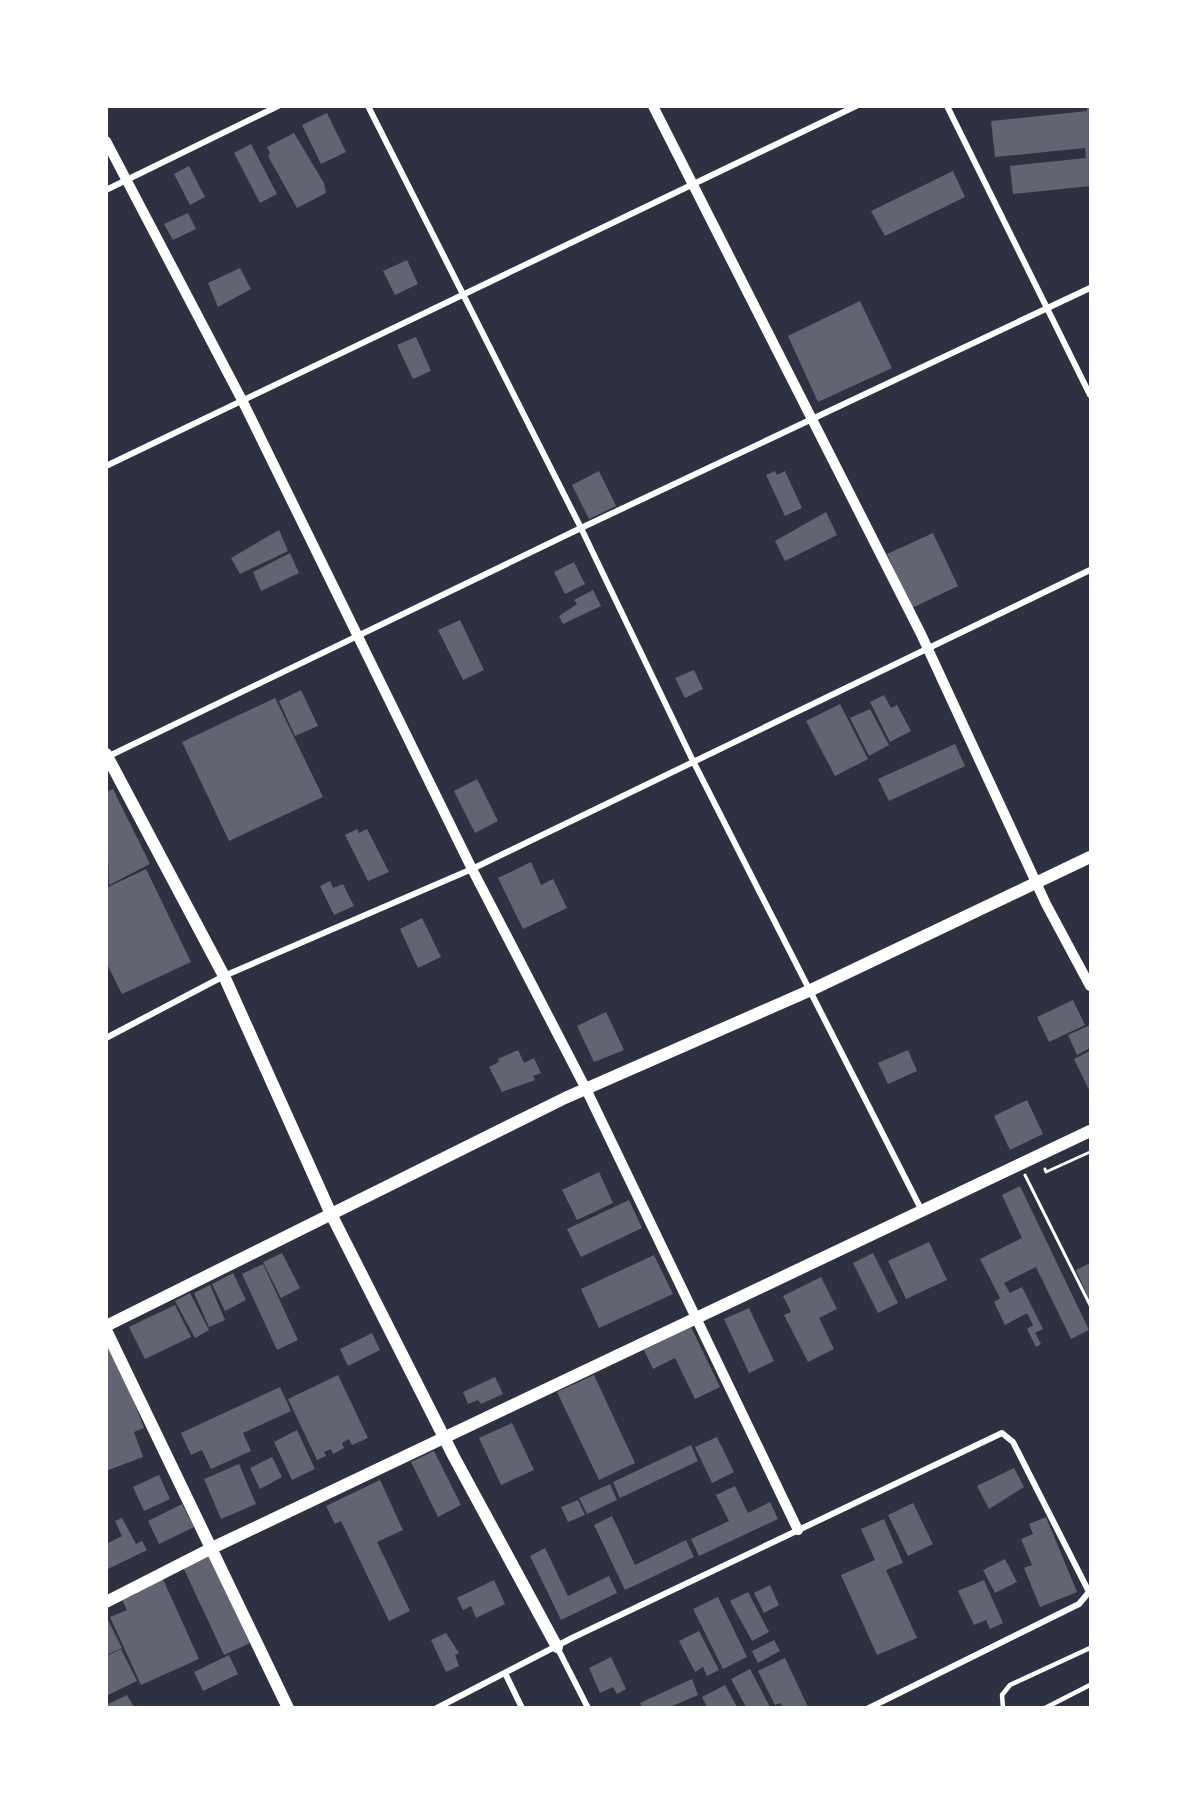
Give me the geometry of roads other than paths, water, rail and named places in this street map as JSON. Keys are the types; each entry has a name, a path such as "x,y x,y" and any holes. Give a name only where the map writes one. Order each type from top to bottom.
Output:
{"main road":[{"path":"107,756 224,976 331,1214 444,1437 557,1647"},
{"path":"288,1707 106,1328 586,1089 811,990 1090,857"},
{"path":"106,1602 212,1548 1090,1131"}],"street":[{"path":"106,190 278,106"},
{"path":"368,106 581,528 693,761 923,1211"},
{"path":"653,106 813,418 928,650 1036,883 1090,986"},
{"path":"106,466 856,106"},
{"path":"947,106 1090,395"},
{"path":"106,141 243,402 472,869 586,1089 699,1318 798,1530"},
{"path":"107,756 581,528 1090,288"},
{"path":"106,1038 224,976 472,869 1090,570"},
{"path":"437,1707 1002,1433 1013,1442 1089,1592 1088,1598 1080,1604 869,1707"},
{"path":"557,1647 588,1707"},
{"path":"505,1673 522,1707"}],"lane":[{"path":"1003,1707 1002,1695 1010,1685 1090,1648"},
{"path":"1045,1707 1090,1685"}]}
